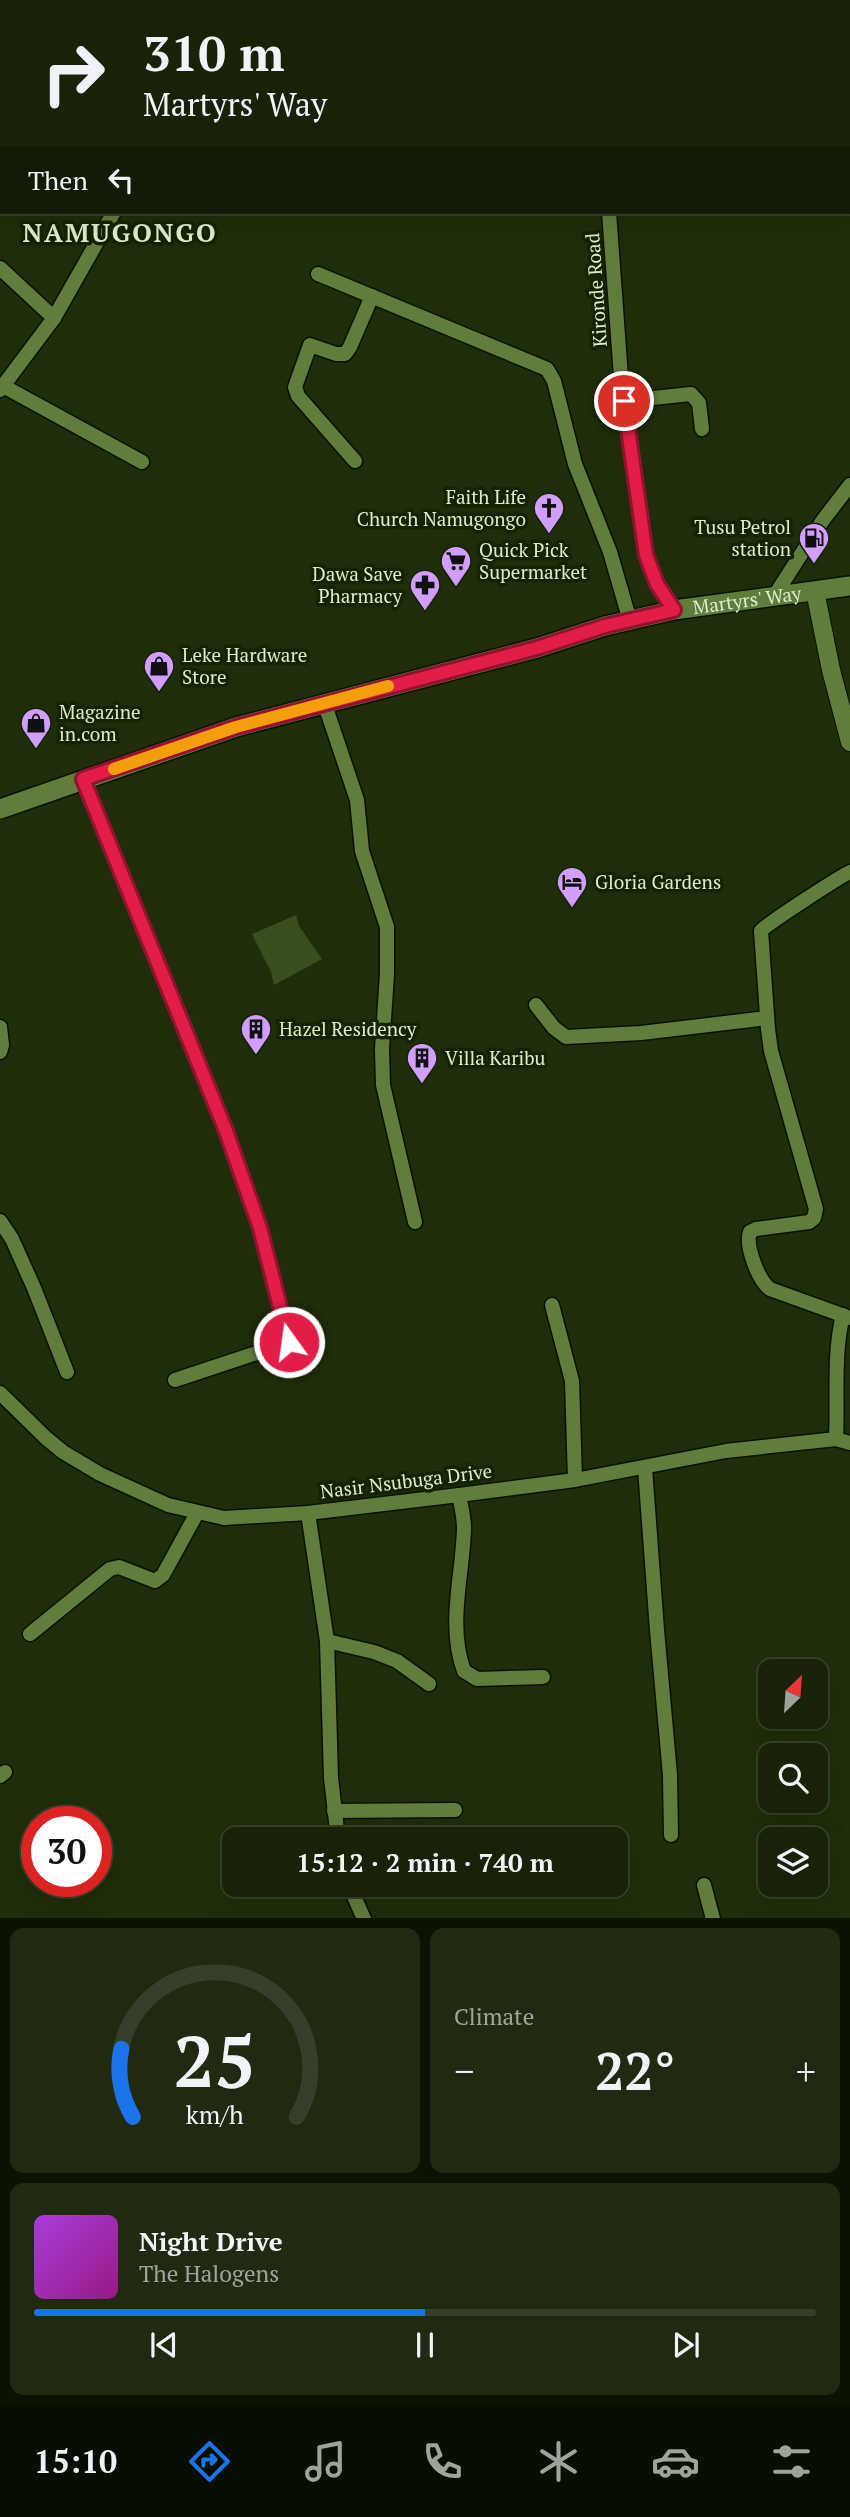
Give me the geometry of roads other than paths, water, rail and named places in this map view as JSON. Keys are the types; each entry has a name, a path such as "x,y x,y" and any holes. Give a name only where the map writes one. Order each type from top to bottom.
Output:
{"main road":[{"name":"Martyrs' Way","path":"0,809 236,727 537,648 605,626 674,610 850,586"}],"street":[{"path":"113,214 54,318 2,388 142,462"},
{"name":"Kironde Road","path":"609,214 624,401 646,555 657,584 674,610"},
{"path":"0,268 54,318"},
{"path":"318,274 541,365 552,374 575,464 610,552 629,621"},
{"path":"355,461 298,396 295,387 310,345 336,354 345,354 372,296"},
{"path":"624,401 691,394 699,403 702,429"},
{"path":"775,595 822,520 850,485"},
{"path":"815,591 831,670 850,742"},
{"path":"324,702 357,800 362,850 387,928 383,1085 415,1222"},
{"path":"83,779 226,1131 260,1228 289,1342 175,1380"},
{"path":"843,1441 837,1359 838,1332 846,1316 770,1289 763,1284 748,1239 750,1232 755,1229 808,1222 816,1213 801,1151 771,1051 761,932 767,924 807,900 835,878 850,872"},
{"path":"536,1005 554,1028 566,1037 641,1033 767,1018"},
{"path":"0,1027 0,1052"},
{"path":"0,1222 12,1239 34,1288 67,1372"},
{"path":"552,1304 572,1381 575,1480"},
{"name":"Nasir Nsubuga Drive","path":"0,1393 46,1438 81,1463 130,1489 168,1505 224,1518 308,1513 459,1495 519,1485 575,1480 726,1451 843,1441"},
{"path":"645,1468 670,1775 671,1835"},
{"path":"459,1495 464,1524 457,1598 458,1646 464,1671 477,1679 543,1677"},
{"path":"30,1634 110,1569 119,1567 155,1581 163,1575 197,1513"},
{"path":"308,1513 327,1641 331,1778 336,1827"},
{"path":"327,1641 374,1652 397,1661 429,1684"},
{"path":"334,1811 455,1810"},
{"path":"704,1885 713,1918"},
{"path":"354,1897 364,1918"}],"place":[{"name":"Faith Life Church Namugongo","path":"549,535"},
{"name":"Tusu Petrol station","path":"814,565"},
{"name":"Quick Pick Supermarket","path":"456,588"},
{"name":"Dawa Save Pharmacy","path":"425,612"},
{"name":"Leke Hardware Store","path":"159,693"},
{"name":"Magazine in.com","path":"36,750"},
{"name":"Gloria Gardens","path":"572,909"},
{"name":"Hazel Residency","path":"256,1056"},
{"name":"Villa Karibu","path":"422,1085"}],"district":[{"name":"NAMUGONGO","path":"120,233"}]}
